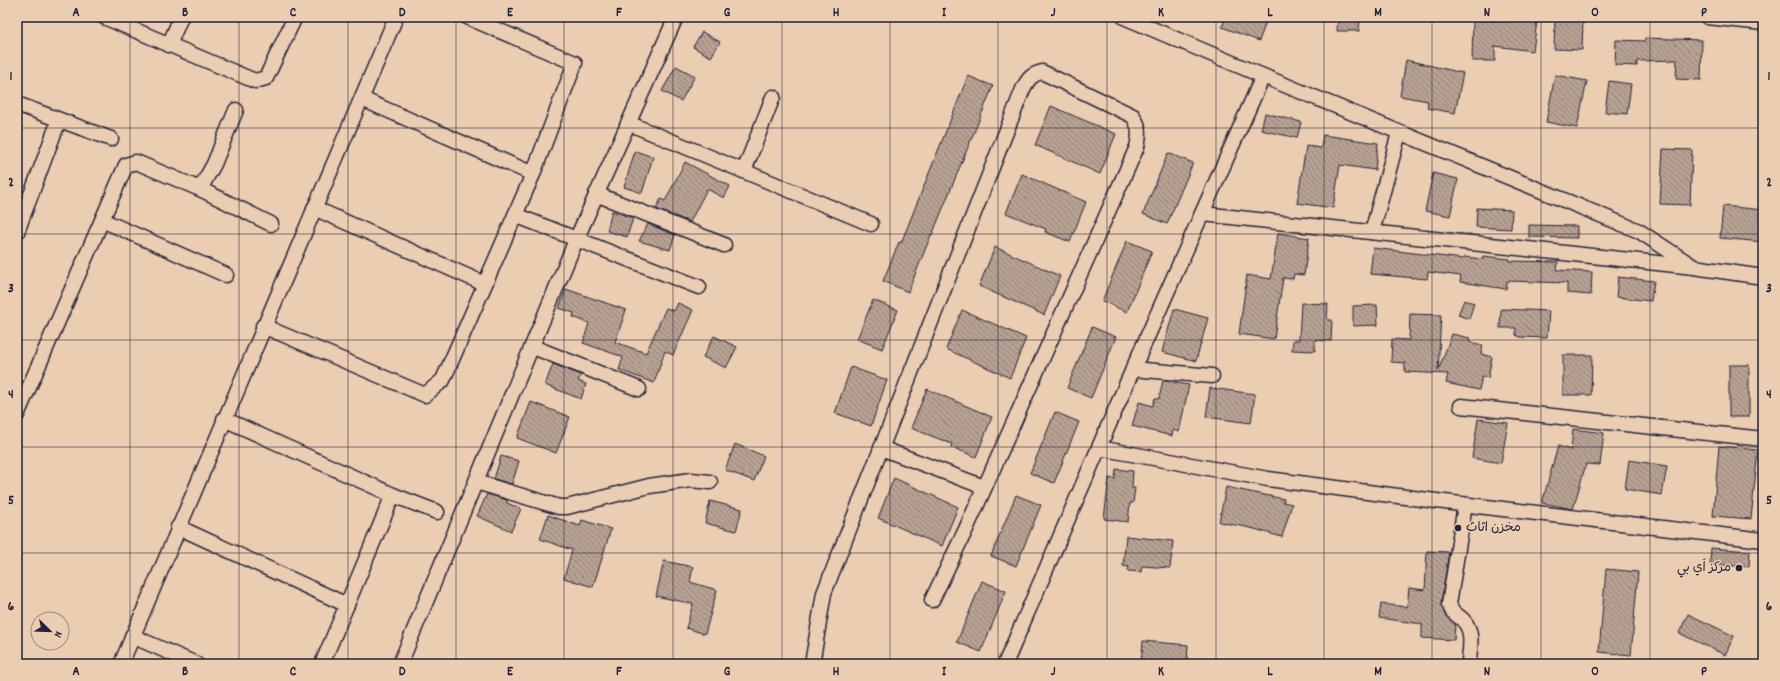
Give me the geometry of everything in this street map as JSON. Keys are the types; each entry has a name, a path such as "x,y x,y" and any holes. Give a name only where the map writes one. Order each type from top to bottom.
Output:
{"street":[{"path":"104,17 255,82 266,78 295,17"},
{"path":"169,45 180,17"},
{"path":"120,664 396,17"},
{"path":"264,326 424,395 442,380 533,174 575,63 467,17"},
{"path":"400,664 576,240 676,17"},
{"path":"1124,17 1639,232 1694,267"},
{"path":"1707,17 1763,23"},
{"path":"812,664 824,592 1023,88 1035,73 1042,72 1133,116 1138,124 1140,134 1137,147 932,600"},
{"path":"1006,664 1133,369 1263,76"},
{"path":"744,171 773,97"},
{"path":"362,99 533,174"},
{"path":"17,104 111,139"},
{"path":"200,189 214,164 236,110"},
{"path":"17,232 59,120"},
{"path":"628,123 872,224"},
{"path":"1372,232 1400,133"},
{"path":"17,416 126,165 136,162 200,189 270,224"},
{"path":"596,194 724,245"},
{"path":"314,208 485,284"},
{"path":"515,214 576,240 699,287"},
{"path":"1203,214 1694,267 1763,277"},
{"path":"102,220 226,275"},
{"path":"533,346 640,389"},
{"path":"1133,369 1212,376"},
{"path":"1461,406 1763,439"},
{"path":"224,419 393,495 437,512"},
{"path":"881,448 984,486"},
{"path":"1099,448 1268,479 1465,505 1763,540"},
{"path":"476,482 566,507 649,486 691,480 710,482"},
{"path":"322,664 393,495"},
{"path":"1465,505 1449,604 1452,612 1463,619 1469,628 1472,641 1469,664"},
{"path":"178,527 347,605"},
{"path":"132,636 196,664"}],"building":[{"path":"1226,17 1252,17 1266,22 1259,41 1222,27"},
{"path":"1338,17 1360,17 1359,31 1337,31"},
{"path":"1555,17 1583,20 1582,50 1554,49"},
{"path":"1510,18 1537,21 1533,51 1495,46 1495,61 1472,61 1473,20 1510,21"},
{"path":"702,32 720,42 711,57 693,47"},
{"path":"1645,38 1702,40 1701,80 1676,79 1677,60 1637,61 1637,66 1615,65 1616,40 1645,41"},
{"path":"1406,60 1463,73 1455,113 1427,108 1428,101 1400,96"},
{"path":"676,66 695,76 681,101 662,91"},
{"path":"1555,75 1587,81 1577,128 1546,122"},
{"path":"968,76 993,86 908,292 883,281 899,242 901,243"},
{"path":"1609,81 1631,84 1627,114 1605,112"},
{"path":"1051,106 1116,134 1100,174 1035,145"},
{"path":"1265,113 1301,122 1297,138 1261,130"},
{"path":"1323,135 1378,143 1375,170 1340,165 1333,208 1297,203 1306,146 1321,148"},
{"path":"1663,149 1692,150 1690,205 1660,204"},
{"path":"635,151 653,157 642,193 624,187"},
{"path":"1168,153 1193,163 1167,224 1143,214"},
{"path":"685,162 730,186 724,198 707,189 690,222 656,209 661,199 665,201"},
{"path":"1433,173 1458,179 1450,216 1425,211"},
{"path":"1022,174 1086,202 1070,242 1045,232 1046,229 1006,213"},
{"path":"1723,206 1763,210 1763,242 1720,238"},
{"path":"1477,208 1512,210 1511,229 1476,227"},
{"path":"612,211 633,218 627,237 607,231"},
{"path":"648,224 675,235 670,250 639,241"},
{"path":"1529,225 1577,226 1577,238 1529,237"},
{"path":"1278,233 1309,238 1304,275 1294,274 1293,279 1283,278 1274,339 1239,334 1247,275 1271,279"},
{"path":"1127,241 1152,251 1127,312 1102,301"},
{"path":"995,247 1060,276 1044,315 979,286"},
{"path":"1373,248 1463,259 1464,257 1483,259 1483,256 1510,259 1510,261 1558,262 1557,270 1592,272 1591,295 1567,293 1567,283 1507,281 1506,289 1460,282 1461,276 1428,272 1427,279 1370,274"},
{"path":"1618,277 1654,281 1651,301 1616,297"},
{"path":"566,289 626,310 615,342 646,353 666,308 674,311 678,303 693,310 673,355 665,351 654,383 619,370 623,357 583,343 589,323 573,317 574,313 559,308"},
{"path":"873,300 898,310 882,349 857,339"},
{"path":"1464,300 1474,303 1469,319 1458,315"},
{"path":"1301,303 1328,304 1327,320 1332,320 1331,341 1315,340 1315,351 1292,350 1293,340 1299,340"},
{"path":"1377,305 1378,325 1353,326 1353,306"},
{"path":"1174,309 1208,318 1196,361 1162,352"},
{"path":"1501,309 1549,311 1547,338 1520,337 1516,335 1516,328 1500,328"},
{"path":"962,310 1026,338 1010,378 946,349"},
{"path":"1410,314 1441,315 1438,371 1452,334 1470,338 1469,342 1483,345 1481,354 1492,357 1488,378 1482,376 1479,390 1446,383 1448,374 1405,372 1405,363 1391,362 1392,339 1409,340"},
{"path":"1092,327 1116,337 1091,398 1067,388"},
{"path":"714,336 737,347 726,368 703,357"},
{"path":"1563,355 1592,355 1591,395 1563,395"},
{"path":"553,364 581,375 578,381 586,384 581,399 545,385"},
{"path":"1729,365 1749,365 1749,417 1729,417"},
{"path":"851,367 887,380 871,426 835,413"},
{"path":"1163,380 1189,385 1179,432 1173,430 1172,436 1132,426 1139,402 1153,406 1155,398 1159,399"},
{"path":"1210,388 1255,394 1251,423 1206,417"},
{"path":"927,389 992,417 976,457 951,447 952,444 911,428"},
{"path":"531,402 570,417 556,453 517,438"},
{"path":"1055,412 1079,422 1054,483 1030,473"},
{"path":"1478,419 1508,423 1501,463 1472,458"},
{"path":"1573,429 1604,433 1600,465 1586,464 1573,509 1542,503 1558,446 1571,450"},
{"path":"735,444 764,456 754,481 725,470"},
{"path":"1719,446 1758,450 1751,519 1713,516"},
{"path":"501,456 519,461 512,484 494,479"},
{"path":"1629,460 1667,466 1662,495 1625,489"},
{"path":"1116,469 1133,471 1132,488 1135,488 1133,503 1130,503 1128,522 1104,519 1109,478 1115,479"},
{"path":"894,478 958,507 942,546 878,518"},
{"path":"1226,487 1284,499 1283,502 1292,504 1282,537 1251,528 1219,522"},
{"path":"487,494 507,500 507,503 521,509 511,531 477,516"},
{"path":"1016,495 1041,505 1016,566 991,556"},
{"path":"710,501 742,509 736,531 705,523"},
{"path":"548,515 580,526 582,520 611,529 593,587 564,578 572,550 540,539"},
{"path":"1126,536 1173,541 1170,568 1142,566 1141,572 1128,571 1129,567 1123,566"},
{"path":"1711,548 1750,551 1749,567 1710,564"},
{"path":"1427,551 1449,552 1441,603 1445,615 1455,624 1454,640 1422,638 1422,624 1379,618 1381,604 1407,607 1409,588 1425,590"},
{"path":"664,561 693,567 690,582 717,590 705,634 686,628 693,604 656,596"},
{"path":"1606,569 1638,572 1631,655 1599,652"},
{"path":"982,581 1006,591 981,652 957,642"},
{"path":"1688,614 1734,636 1725,655 1679,633"},
{"path":"1143,641 1188,645 1187,664 1141,664"}],"place":[{"name":"مخزن اثاث","path":"1458,528"},
{"name":"مركز اَي بي","path":"1739,568"}]}
